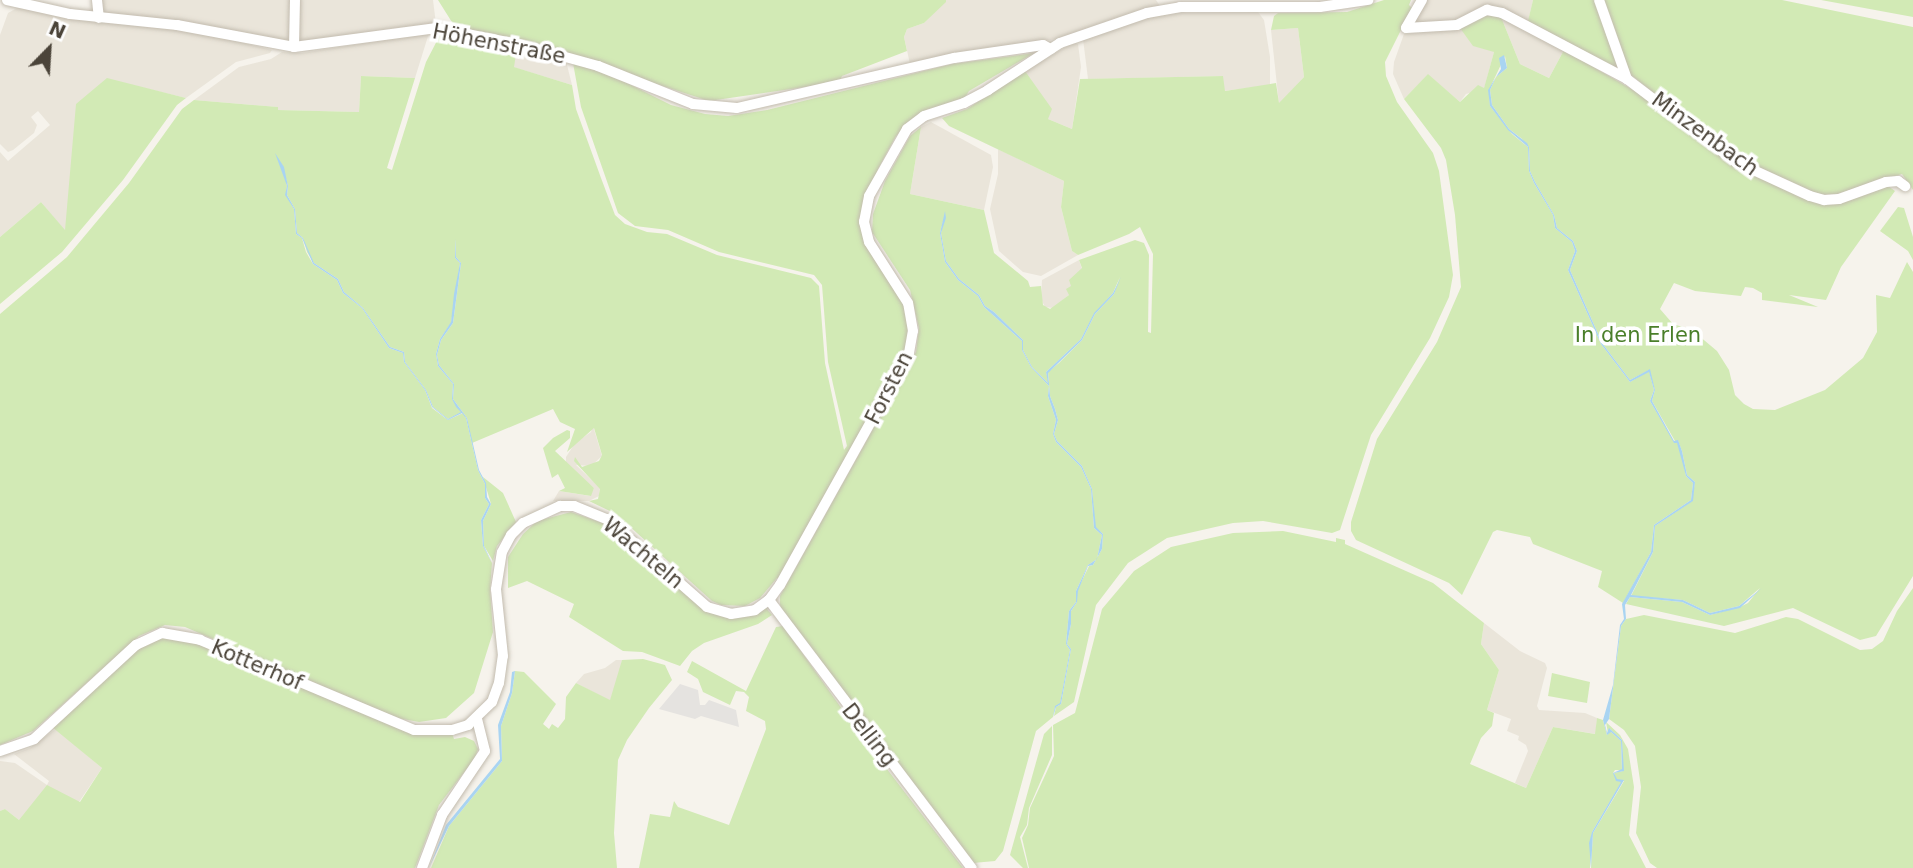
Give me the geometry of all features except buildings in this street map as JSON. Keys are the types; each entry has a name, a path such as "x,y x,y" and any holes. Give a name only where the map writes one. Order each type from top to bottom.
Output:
{"street":[{"name":"Höhenstraße","path":"7,0 99,19 177,25 294,47 437,28 522,45 598,66 693,104 737,108 819,90"},
{"path":"97,0 99,19"},
{"path":"294,47 295,0"},
{"name":"Forsten","path":"769,600 909,353 913,331 908,303 865,232 864,212 883,167 900,137 916,122 972,99 1076,36 1168,9 1320,7 1368,0"},
{"name":"Minzenbach","path":"1422,0 1406,28 1457,25 1481,12 1494,10 1627,79 1736,162 1810,197 1824,201 1839,199 1886,182 1899,181 1905,186"},
{"path":"1599,0 1627,79"},
{"name":"Forsten","path":"819,90 954,58 1043,45 1051,49"},
{"name":"Wachteln","path":"477,720 492,702 502,667 496,589 502,552 523,523 546,510 574,506 607,519 707,607 720,612 744,613 769,600"},
{"name":"Delling","path":"769,600 972,868"},
{"name":"Kotterhof","path":"0,751 34,738 60,718 136,645 162,632 200,640 414,730 452,730 477,720"},
{"path":"422,868 442,815 482,761 484,740 477,720"}],"shaded area":[{"path":"99,0 292,0 291,36 284,42 105,13"},
{"path":"298,0 433,0 436,24 387,29 310,44 298,39"},
{"path":"946,0 1156,0 1160,6 1056,39 910,64 904,37 907,29 924,23"},
{"path":"1424,0 1533,0 1528,22 1512,13 1457,22 1413,24"},
{"path":"19,7 90,21 204,33 272,50 270,53 236,62 186,98 107,79 65,231 41,202 0,237 0,152 8,161 50,125 38,111 31,117 37,125 34,133 8,152 0,144 0,35 8,13"},
{"path":"1258,12 1264,20 1270,57 1270,85 1224,91 1222,76 1088,79 1083,39 1162,13"},
{"path":"1501,17 1564,50 1549,78 1520,64"},
{"path":"1298,28 1304,77 1279,104 1271,30"},
{"path":"1460,28 1494,52 1484,89 1466,94 1460,102 1428,75 1404,99 1393,74 1394,62 1404,34"},
{"path":"429,33 415,78 361,76 359,112 277,110 277,107 194,100 239,67 271,59 282,52 302,53"},
{"path":"1074,42 1078,44 1081,67 1072,129 1048,119 1025,71"},
{"path":"517,48 566,61 572,85 513,67"},
{"path":"931,122 991,155 993,167 984,210 910,194 921,127"},
{"path":"998,149 1064,181 1061,207 1072,251 1078,255 1041,276 1023,272 999,251 990,209 998,174"},
{"path":"1079,260 1082,269 1069,295 1053,308 1045,307 1041,299 1042,280"},
{"path":"593,426 602,456 591,466 576,465 600,488 599,496 589,501 553,501 559,491 590,496 594,488 566,464 566,457 575,443 591,432"},
{"path":"1484,623 1520,651 1545,663 1547,668 1537,706 1539,710 1585,713 1597,718 1596,734 1553,727 1526,788 1515,783 1528,751 1526,745 1518,740 1519,736 1507,731 1511,719 1487,710 1499,670 1481,644"},
{"path":"616,660 622,660 621,669 610,701 576,683 584,674 605,668"},
{"path":"680,684 698,690 700,705 705,705 709,700 736,710 739,727 701,716 695,719 659,709"},
{"path":"56,729 102,768 79,802 19,820 5,809 0,811 0,761 15,763 47,785 49,781 14,754 30,748"}],"green space":[{"path":"438,0 946,2 924,23 907,29 904,37 907,51 842,76 839,82 709,101 527,42 455,27"},
{"path":"1384,0 1411,0 1409,5 1412,8 1385,62 1386,76 1397,102 1433,153 1439,171 1453,275 1449,297 1430,338 1371,435 1340,530 1332,533 1263,521 1233,523 1167,538 1128,563 1096,605 1074,702 1054,716 1056,707 1061,704 1071,649 1067,644 1071,611 1077,602 1077,591 1089,566 1096,560 1088,565 1076,591 1076,602 1069,611 1066,644 1070,650 1060,704 1055,707 1053,717 1036,731 1003,851 995,861 973,863 783,614 780,605 780,596 916,352 919,328 910,290 872,232 873,214 885,181 910,136 921,127 910,194 984,210 994,253 1028,281 1030,287 1041,286 1043,305 1050,309 1069,295 1066,289 1071,286 1069,280 1082,268 1079,260 1135,240 1144,243 1149,255 1148,332 1151,333 1153,254 1140,227 1078,255 1072,251 1061,207 1064,181 949,126 942,118 967,109 1025,71 1052,109 1048,119 1072,129 1080,79 1223,76 1225,91 1276,83 1279,103 1304,77 1298,28 1271,30 1274,16 1278,13 1347,12","holes":["944,218 941,233 946,261 959,279 979,295 985,306 1023,340 1023,350 1032,367 1049,384 1058,420 1054,434 1057,441 1082,466 1092,489 1095,527 1103,534 1102,549 1097,557 1102,535 1094,528 1091,489 1081,467 1056,442 1053,434 1056,420 1048,396 1049,386 1031,367 1022,350 1022,341 984,307 978,296 958,280 945,262 940,233","1120,277 1114,294 1095,314 1082,340 1048,372 1049,384 1046,372 1081,339 1094,314 1113,293"]},
{"path":"1533,0 1595,0 1619,72 1528,21"},
{"path":"1602,0 1782,0 1913,27 1913,190 1902,174 1837,194 1820,195 1730,154 1630,74"},
{"path":"1821,0 1913,0 1913,17"},
{"name":"In den Erlen","path":"1482,15 1501,17 1520,64 1549,78 1564,50 1652,101 1734,164 1825,205 1888,186 1895,191 1841,267 1826,300 1789,295 1818,307 1762,300 1762,293 1753,288 1745,287 1741,296 1695,291 1674,283 1660,309 1673,324 1692,330 1717,351 1729,370 1735,395 1744,404 1753,409 1775,410 1825,390 1863,358 1877,332 1876,295 1890,298 1907,262 1913,272 1913,576 1876,636 1860,640 1793,608 1724,626 1626,604 1630,597 1682,602 1710,615 1740,607 1748,603 1760,588 1739,606 1710,613 1683,600 1631,596 1653,552 1655,526 1692,501 1695,482 1687,475 1682,451 1678,441 1675,441 1652,401 1655,390 1649,370 1630,380 1602,343 1570,270 1577,251 1573,241 1557,228 1554,215 1535,182 1530,171 1529,147 1509,129 1492,105 1490,90 1496,77 1507,68 1505,56 1489,90 1490,106 1512,134 1528,147 1529,171 1534,183 1553,215 1555,228 1572,242 1575,251 1568,270 1601,344 1630,382 1649,371 1654,390 1650,401 1681,451 1686,476 1693,483 1691,500 1654,525 1651,552 1623,603 1598,587 1602,571 1533,544 1530,537 1497,530 1493,532 1462,595 1449,583 1356,540 1351,531 1351,522 1377,439 1437,342 1461,287 1455,215 1446,160 1441,148 1404,99 1428,74 1460,102 1478,85 1484,88 1494,52 1473,46 1460,28"},
{"path":"441,33 517,48 514,67 572,85 576,109 615,215 625,224 647,232 667,234 717,255 811,278 819,286 825,363 844,450 847,446 828,362 822,285 814,275 719,252 668,230 635,226 618,213 581,107 573,63 617,78 671,105 705,114 728,116 767,110 952,64 1034,53 969,91 964,99 905,127 896,136 879,167 861,213 908,313 909,344 780,579 777,578 760,598 745,606 721,605 712,601 616,514 589,501 598,499 600,489 574,461 575,457 582,467 599,461 602,455 594,428 567,452 575,429 560,422 553,409 472,443 467,418 453,399 454,384 439,365 437,355 441,340 453,323 461,263 456,257 456,239 455,258 460,263 451,323 440,339 436,354 438,366 453,384 452,399 462,412 448,419 433,407 426,390 405,362 404,352 390,347 363,308 344,292 338,279 314,263 307,252 303,238 297,233 295,209 287,195 288,186 283,168 286,195 294,209 296,234 302,238 306,252 313,264 337,280 343,293 362,308 389,348 403,353 404,362 425,390 432,408 448,420 463,413 466,418 478,470 485,484 485,498 489,504 481,520 483,546 492,563 490,590 493,632 474,693 446,718 419,722 397,718 185,627 165,625 139,636 33,731 0,745 0,314 67,257 129,183 182,109 194,100 278,107 278,110 359,112 361,76 415,78 387,168 392,170 426,62"},
{"path":"107,78 186,98 177,105 123,180 62,252 0,304 0,237 41,202 65,230 76,104"},
{"path":"1898,207 1904,208 1913,237 1913,260 1908,251 1880,231"},
{"path":"567,430 570,431 570,438 555,451 594,488 591,496 559,491 565,488 558,474 552,478 543,448"},
{"path":"483,477 503,493 516,522 497,546 493,561 484,546 483,521 491,504"},
{"path":"571,512 608,525 706,610 766,608 772,615 758,624 704,643 692,651 680,666 642,652 623,651 569,617 574,604 527,581 508,588 508,557 523,534 537,521"},
{"path":"1283,531 1336,542 1336,538 1345,540 1345,544 1433,583 1484,623 1481,644 1499,670 1487,710 1494,713 1492,726 1481,738 1470,764 1526,788 1553,727 1595,734 1597,718 1603,720 1607,735 1610,731 1621,741 1622,770 1615,770 1613,773 1622,781 1592,832 1590,868 1029,868 1022,838 1028,825 1030,808 1054,756 1053,725 1075,713 1102,609 1134,571 1171,547 1233,533"},
{"path":"1913,588 1913,868 1657,868 1650,863 1636,833 1641,787 1635,746 1624,730 1609,719 1621,626 1626,619 1644,615 1735,633 1786,617 1798,619 1860,650 1872,649 1883,641 1897,611"},
{"path":"783,626 857,730 963,868 639,868 650,814 670,817 674,801 678,807 729,825 766,729 765,721 746,711 749,697 744,692 736,691 730,705 703,692 698,679 687,672 692,661 746,691 776,627"},
{"path":"176,635 393,724 452,733 454,739 465,737 474,741 478,749 475,758 439,805 415,868 0,868 0,811 5,809 19,820 47,785 80,802 102,768 52,727 150,638"},
{"path":"643,659 665,665 672,680 627,740 618,760 614,833 617,868 431,868 449,826 502,761 501,726 512,693 515,671 524,672 556,704 543,724 549,729 552,724 558,728 565,719 566,697 576,683 610,700 622,660"},
{"path":"1552,673 1590,682 1587,703 1548,696"},
{"path":"1606,722 1620,735 1628,749 1634,787 1629,835 1646,868 1591,868 1593,833 1624,781 1617,779 1614,773 1623,771 1622,740 1610,729 1608,733"},
{"path":"1052,726 1052,755 1029,808 1027,825 1020,837 1028,868 1023,868 1010,855 1044,734"}],"water":[{"path":"1504,55 1507,68 1496,77 1501,69 1499,58"},
{"path":"1496,77 1490,90 1492,105 1509,129 1527,143 1529,147 1530,171 1535,182 1554,215 1557,228 1573,241 1577,251 1570,270 1602,343 1630,380 1650,369 1655,390 1652,401 1674,441 1678,440 1687,475 1695,482 1693,501 1655,526 1653,552 1631,595 1683,600 1710,613 1739,606 1762,588 1740,608 1710,615 1682,602 1630,597 1625,605 1626,619 1621,626 1609,719 1605,725 1607,733 1609,728 1622,740 1624,771 1614,773 1617,779 1624,780 1593,833 1591,868 1589,843 1592,832 1621,782 1616,781 1613,773 1622,769 1621,741 1611,732 1607,735 1603,720 1613,685 1620,625 1624,619 1622,604 1651,552 1654,525 1691,500 1693,483 1686,476 1677,443 1674,443 1650,401 1654,390 1649,372 1630,382 1601,344 1568,270 1575,251 1572,242 1555,228 1553,215 1534,183 1529,171 1528,147 1508,130 1490,106 1488,90"},
{"path":"275,153 284,167 288,186 287,195 295,209 297,233 303,238 314,263 338,279 344,292 363,308 390,347 404,352 405,362 426,390 433,407 448,419 461,412 452,399 453,384 438,366 436,354 440,339 451,322 460,263 455,258 456,238 456,257 461,263 453,323 441,340 437,355 439,365 454,384 453,399 467,418 479,470 486,483 487,497 491,504 483,521 484,546 492,563 483,546 481,520 489,504 485,498 485,484 478,470 466,418 462,413 448,420 432,407 425,390 404,362 403,353 389,348 362,308 343,293 337,280 313,264 302,238 296,234 294,209 285,195 287,186"},
{"path":"945,211 946,218 941,233 946,261 959,279 979,295 985,306 1023,340 1023,350 1032,367 1048,383 1046,372 1081,339 1094,313 1113,293 1121,277 1114,294 1095,314 1082,340 1048,373 1050,396 1058,420 1054,434 1057,441 1082,466 1092,489 1096,527 1103,534 1102,549 1097,557 1102,535 1094,528 1091,489 1081,467 1056,442 1053,434 1056,420 1048,396 1049,386 1031,367 1022,350 1022,341 984,307 978,296 958,280 945,262 940,233"},
{"path":"1096,560 1093,565 1088,566 1078,591 1077,602 1071,611 1067,644 1071,649 1061,704 1056,707 1053,717 1055,706 1060,703 1070,650 1066,644 1069,611 1076,602 1076,591 1088,565"},
{"path":"515,671 512,693 501,726 502,761 449,826 429,868 446,825 500,759 498,725 510,692 512,672"}]}
